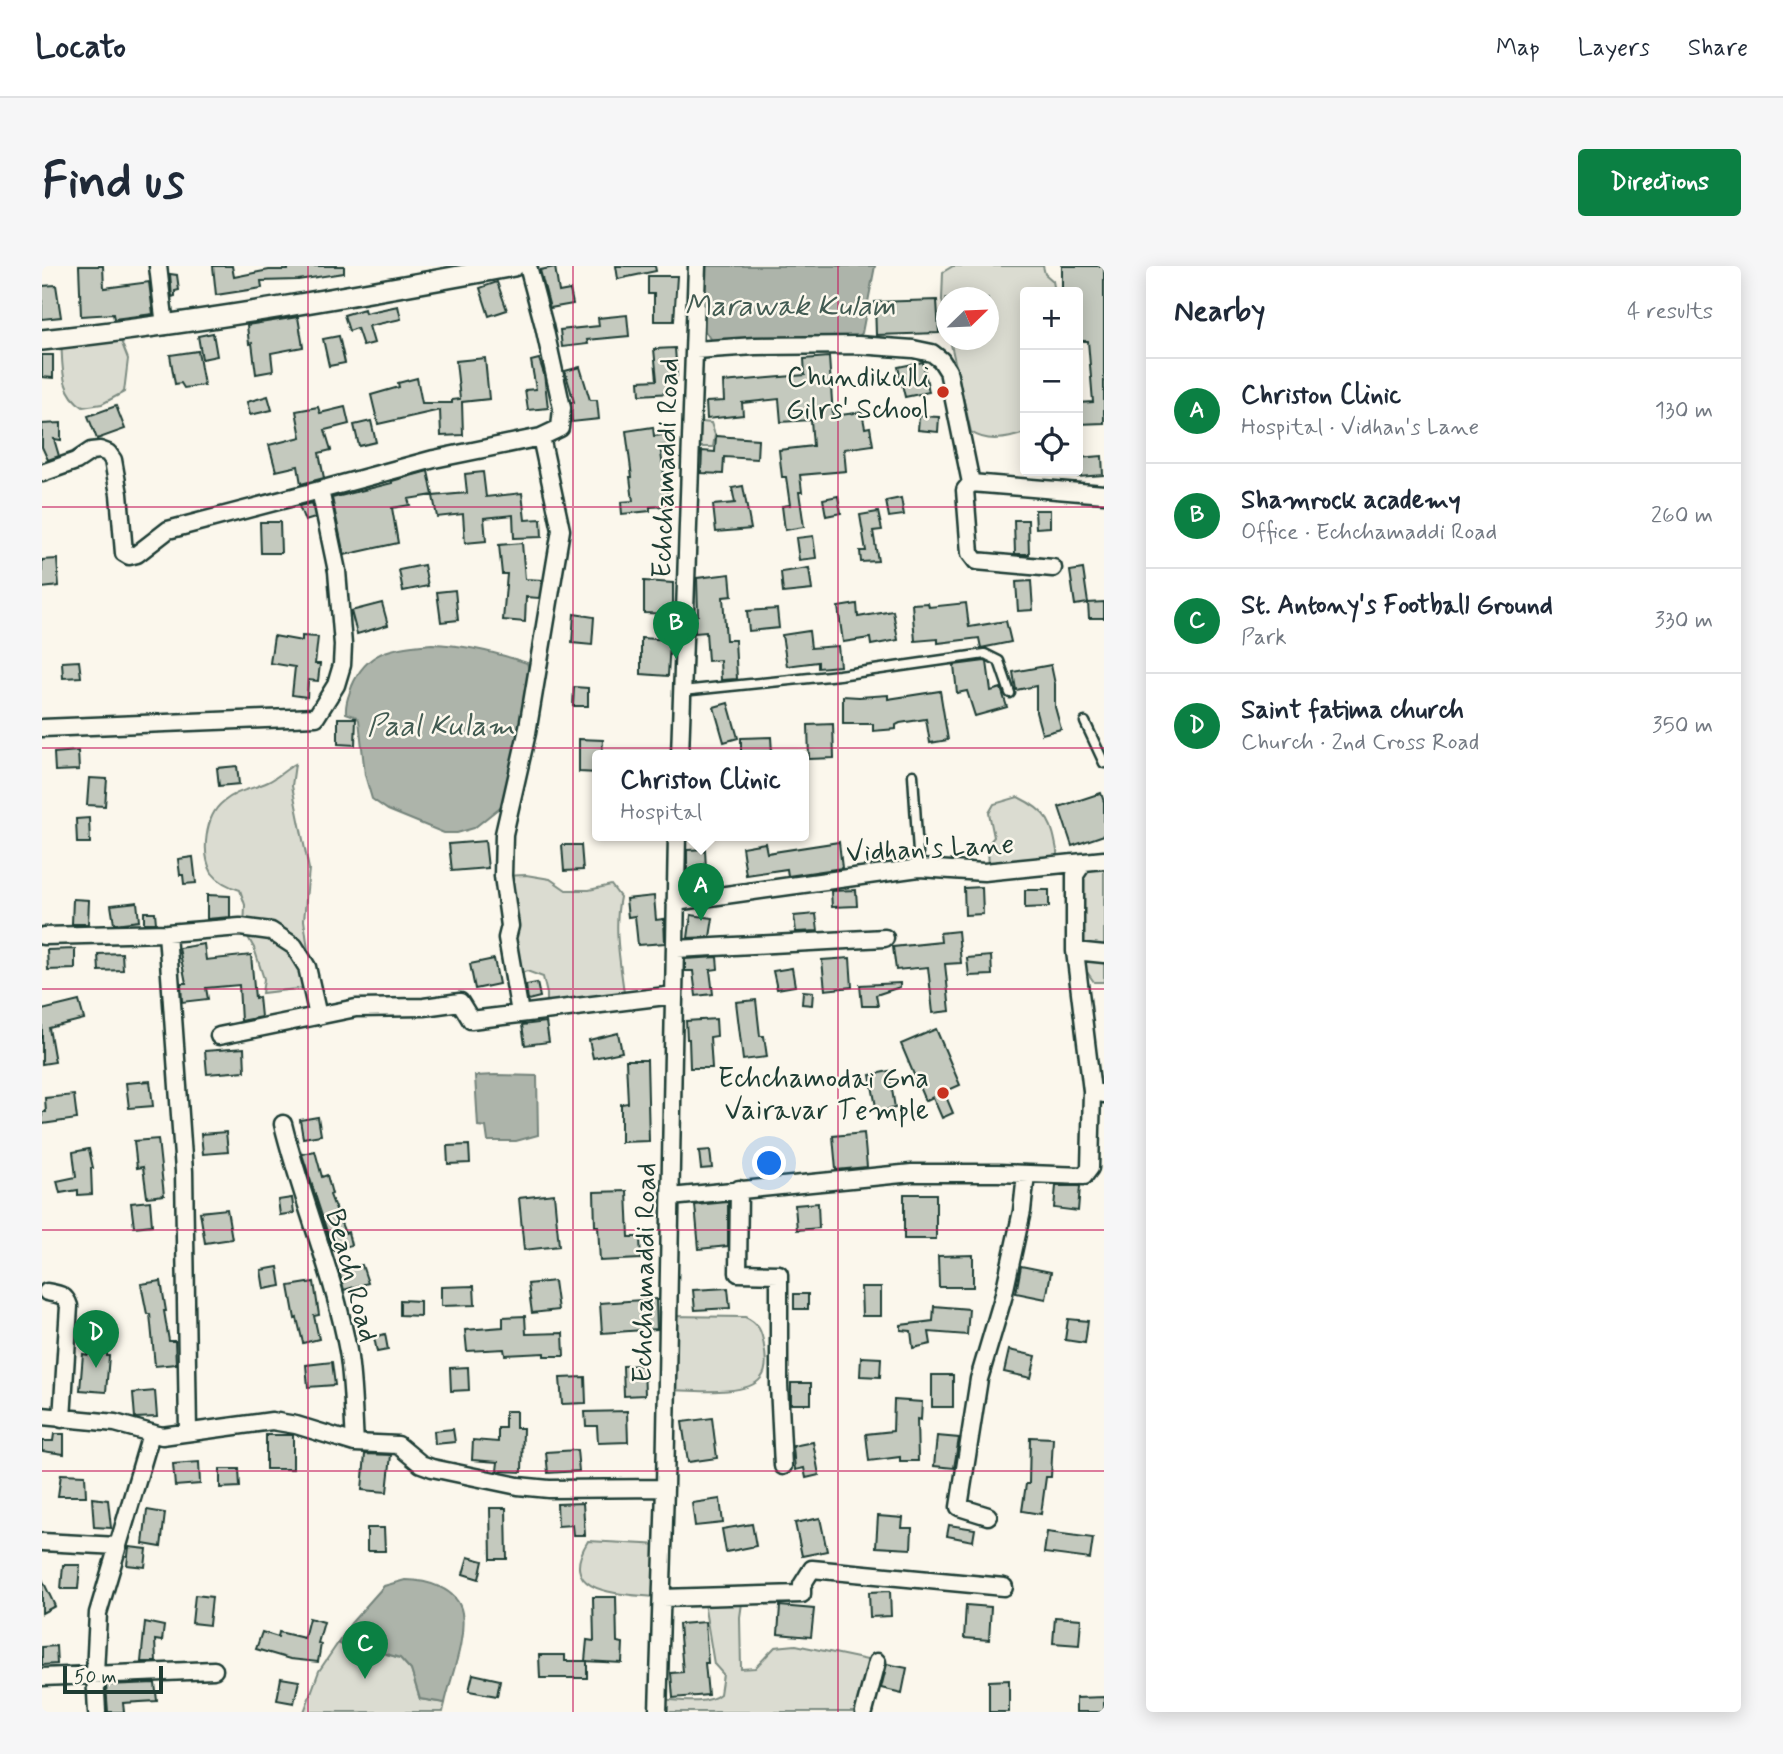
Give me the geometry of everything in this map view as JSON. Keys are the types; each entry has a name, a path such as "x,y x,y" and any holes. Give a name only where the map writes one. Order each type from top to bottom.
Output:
{"street":[{"path":"158,266 165,326"},
{"path":"42,340 165,326 331,300 477,269 514,266"},
{"path":"42,473 76,461 91,451 108,453 113,460 119,494 124,553 129,556 137,554 167,530 434,459 541,437 561,428 562,408 528,266"},
{"name":"Echchamaddi Road","path":"680,750 697,266"},
{"path":"695,350 755,346 858,345 932,353 948,371 971,483 965,491 970,553 982,564 1053,568"},
{"path":"520,1013 507,938 510,926 503,876 504,834 527,733 561,530 541,437"},
{"path":"971,483 1104,494"},
{"path":"42,728 316,717 337,685 343,645 337,571 320,490"},
{"name":"Echchamaddi Road","path":"658,1712 665,1488 677,841"},
{"name":"Vidhan's Lane","path":"675,902 919,868 984,872 1104,860"},
{"path":"671,1197 912,1173 1084,1176 1090,1168 1098,1093 1075,951 1076,875 1083,863"},
{"path":"43,936 167,933 240,927 271,931 294,946 307,967 318,1016"},
{"path":"167,933 184,1171 188,1432"},
{"path":"676,949 885,938"},
{"path":"1075,951 1104,954"},
{"path":"219,1036 356,1008 424,1007 460,1002 471,1020 674,995"},
{"name":"Beach Road","path":"283,1124 294,1166 323,1251 348,1353 355,1443"},
{"path":"988,1516 959,1507 979,1379 1003,1298 1022,1211 1026,1174"},
{"path":"739,1189 738,1273 779,1274 779,1385 783,1466"},
{"path":"47,1292 67,1298 69,1306 62,1419"},
{"path":"42,1416 114,1423 162,1436 272,1421 296,1425 355,1443 398,1445 421,1464 432,1468 518,1486 549,1489 665,1488"},
{"path":"97,1712 95,1674 99,1613 151,1434"},
{"path":"42,1542 118,1546"},
{"path":"662,1598 802,1594 802,1585 812,1569 1004,1587"},
{"path":"864,1712 877,1662"},
{"path":"42,1676 214,1670"}],"lane":[{"path":"682,691 839,675 985,654 999,661 1010,693"},
{"path":"1086,722 1104,763"},
{"path":"913,775 919,868"}],"shaded area":[{"path":"953,266 1043,266 1045,274 1053,281 1054,287 1020,287 1020,434 997,439 984,438 971,432 952,350 999,350 999,287 942,287 943,272"},
{"path":"117,331 128,359 124,392 102,404 83,407 75,401 66,385 61,338"},
{"path":"692,421 711,423 715,435 713,447 691,447"},
{"path":"295,764 292,786 309,869 304,920 313,987 262,993 264,979 254,948 244,930 245,905 240,890 224,883 212,873 207,856 207,836 212,816 223,802 240,792 262,785"},
{"path":"1018,797 1039,810 1050,824 1060,866 989,872 988,844 994,837 989,813 994,804"},
{"path":"1104,860 1104,982 1094,982 1082,959 1075,875"},
{"path":"526,875 550,879 566,890 589,890 611,885 620,897 617,936 625,1001 547,1010 543,977 527,971 513,976 503,876"},
{"path":"668,1316 750,1319 757,1325 762,1336 766,1358 763,1375 754,1384 744,1388 667,1390"},
{"path":"588,1541 662,1545 662,1598 615,1593 587,1583 580,1573 580,1560"},
{"path":"743,1596 740,1617 741,1669 755,1668 775,1647 796,1645 877,1662 864,1712 658,1712 659,1699 699,1701 720,1694 723,1674 714,1664 703,1597"},
{"path":"338,1643 357,1652 383,1653 400,1658 411,1670 420,1699 445,1703 443,1712 304,1712 319,1671"}],"water":[{"name":"Marawak Kulam","path":"705,266 875,266 862,333 853,343 712,342 705,331"},
{"name":"Paal Kulam","path":"432,644 480,650 527,663 532,679 504,804 474,828 457,833 444,833 388,810 372,799 365,775 359,720 346,713 352,686 366,664 384,652"},
{"path":"475,1076 537,1076 538,1135 516,1141 488,1141 486,1127 478,1126"},
{"path":"405,1580 440,1587 454,1597 462,1613 462,1635 445,1703 420,1699 411,1670 400,1658 383,1653 357,1652 338,1643 351,1623 384,1586"}],"building":[{"path":"79,266 103,266 104,288 149,282 153,314 114,319 113,314 81,316"},
{"path":"213,266 232,266 234,277 269,270 288,270 288,266 344,266 344,273 298,280 261,281 262,288 216,295"},
{"path":"616,266 655,266 656,271 618,279"},
{"path":"1062,266 1104,266 1104,423 1083,424 1083,403 1093,402 1088,341 1083,341 1083,287 1062,287"},
{"path":"555,267 559,292 570,290 573,304 550,308 540,270"},
{"path":"170,274 177,275 179,290 175,291 175,296 172,297"},
{"path":"648,276 677,276 674,321 654,321 654,294 648,294"},
{"path":"497,282 507,310 489,316 480,288"},
{"path":"56,285 61,317 42,319 42,286"},
{"path":"936,300 936,333 876,335 875,302"},
{"path":"398,306 401,319 369,326 374,343 363,346 357,328 349,331 344,315 364,309 365,313"},
{"path":"627,315 629,336 587,340 588,344 562,347 560,330 599,326 598,318"},
{"path":"298,317 303,347 271,353 273,371 256,374 247,325"},
{"path":"213,333 217,356 202,359 198,336"},
{"path":"339,336 345,363 329,366 323,339"},
{"path":"675,348 677,376 670,376 671,393 640,395 639,381 657,380 654,349"},
{"path":"198,351 204,385 184,388 181,383 175,384 170,355"},
{"path":"42,355 53,355 53,378 42,377"},
{"path":"829,357 833,416 862,412 865,428 870,427 873,445 844,449 846,471 800,475 802,492 799,492 804,527 785,530 782,506 790,505 786,477 782,477 779,450 813,446 811,420 781,422 779,399 742,403 743,415 707,419 706,402 724,401 723,382 805,375 804,359"},
{"path":"485,358 489,399 462,402 463,435 441,436 440,410 378,424 371,395 399,387 398,383 417,378 422,403 452,403 452,400 460,399 456,361"},
{"path":"539,359 544,374 548,408 528,410 525,390 536,389 531,361"},
{"path":"923,362 929,392 905,397 898,367"},
{"path":"580,367 590,400 597,400 599,419 572,422 571,402 574,402 565,371"},
{"path":"268,396 272,410 250,415 247,402"},
{"path":"116,406 125,429 97,439 88,416"},
{"path":"318,407 320,413 345,407 349,424 325,430 331,450 319,453 324,478 301,484 298,466 276,471 269,445 301,437 296,411"},
{"path":"919,416 939,417 938,432 918,430"},
{"path":"371,421 376,442 359,446 354,425"},
{"path":"61,423 61,440 54,439 59,456 48,460 42,447 42,424"},
{"path":"653,427 654,436 668,434 670,445 660,446 669,506 650,507 650,511 622,514 621,502 633,501 626,431"},
{"path":"716,436 758,439 757,459 724,457 723,474 701,473 702,451 715,452"},
{"path":"1102,456 1103,475 1078,477 1083,476 1083,458"},
{"path":"428,471 433,495 408,499 410,505 392,508 398,543 344,555 332,498"},
{"path":"483,472 486,497 522,493 525,520 541,519 542,537 514,538 513,515 484,518 486,541 465,543 463,514 437,517 433,496 467,493 465,474"},
{"path":"743,486 751,529 716,532 713,505 735,503 732,488"},
{"path":"838,496 841,513 826,516 823,499"},
{"path":"901,498 904,515 889,517 886,501"},
{"path":"312,503 315,518 305,521 299,506"},
{"path":"1035,510 1050,510 1050,527 1036,528"},
{"path":"878,512 882,530 873,531 878,561 861,562 860,551 866,551 860,515"},
{"path":"1014,520 1028,520 1029,554 1015,554"},
{"path":"260,522 280,522 281,553 261,553"},
{"path":"813,536 816,558 799,560 796,538"},
{"path":"522,543 525,579 542,580 539,598 526,597 525,622 503,620 507,574 502,574 499,545"},
{"path":"57,559 59,586 42,588 42,560"},
{"path":"424,565 428,586 403,591 399,570"},
{"path":"809,568 812,590 783,593 781,572"},
{"path":"1083,569 1088,603 1075,605 1070,571"},
{"path":"730,574 732,596 723,597 726,640 735,640 737,679 721,680 720,660 708,661 706,632 695,633 695,616 698,615 697,578"},
{"path":"644,581 673,583 673,614 644,613"},
{"path":"1031,581 1033,610 1018,611 1016,582"},
{"path":"455,590 458,620 441,622 437,592"},
{"path":"1104,602 1104,618 1089,618 1088,603"},
{"path":"382,603 388,625 357,634 351,611"},
{"path":"928,603 929,607 966,603 969,627 1006,621 1011,642 981,648 979,638 938,643 938,639 915,641 912,604"},
{"path":"857,604 858,617 893,611 898,640 871,645 870,638 843,642 838,607"},
{"path":"777,609 779,628 749,631 747,611"},
{"path":"574,614 594,617 592,645 572,643"},
{"path":"809,631 811,648 838,646 840,666 818,668 818,662 787,666 782,635"},
{"path":"274,636 302,641 302,636 318,637 315,664 320,664 318,681 308,680 307,697 292,695 295,667 270,663"},
{"path":"641,638 670,640 668,676 641,674"},
{"path":"79,661 81,677 63,678 62,662"},
{"path":"985,661 991,691 1001,688 1007,707 975,716 967,691 957,693 954,665"},
{"path":"1051,665 1055,684 1055,707 1061,729 1042,734 1036,712 1036,686 1016,690 1013,672"},
{"path":"574,687 588,688 588,706 573,706"},
{"path":"940,691 948,740 930,743 926,719 900,723 896,725 896,729 873,731 873,724 843,724 843,696 888,695 888,699"},
{"path":"728,703 738,738 724,742 714,707"},
{"path":"338,718 356,718 355,745 338,744"},
{"path":"833,724 834,758 809,759 808,725"},
{"path":"771,737 772,750 741,750 741,738"},
{"path":"579,739 603,740 602,750 592,750 592,773 579,772"},
{"path":"78,751 79,770 55,771 54,753"},
{"path":"237,766 239,784 219,786 217,768"},
{"path":"89,778 107,779 105,806 87,805"},
{"path":"1101,793 1104,802 1104,835 1072,846 1059,807"},
{"path":"89,818 90,843 77,843 76,819"},
{"path":"485,841 488,868 452,871 449,844"},
{"path":"839,842 842,868 788,876 787,869 746,875 742,847 765,843 767,853"},
{"path":"562,845 581,845 583,870 564,871"},
{"path":"705,849 706,870 687,871 687,850"},
{"path":"193,857 196,883 184,884 178,859"},
{"path":"982,887 983,914 965,915 964,888"},
{"path":"856,890 857,906 832,907 831,891"},
{"path":"1025,890 1049,890 1049,907 1025,908"},
{"path":"207,895 230,896 230,917 207,919"},
{"path":"654,896 656,920 664,919 665,943 638,945 635,916 628,917 626,899"},
{"path":"73,899 89,900 88,924 72,924"},
{"path":"137,902 139,921 114,924 111,905"},
{"path":"144,912 155,912 156,923 144,923"},
{"path":"816,914 818,931 796,932 794,916"},
{"path":"691,915 713,918 710,937 688,938"},
{"path":"958,931 961,963 945,964 950,1011 933,1013 928,967 896,970 893,947 941,942 940,933"},
{"path":"204,944 206,960 251,955 255,998 259,997 261,1017 241,1021 239,985 206,988 208,999 182,1002 181,983 186,983 179,948"},
{"path":"75,949 75,969 48,970 47,950"},
{"path":"122,953 123,970 99,971 98,954"},
{"path":"991,956 992,975 969,976 967,958"},
{"path":"717,957 718,969 710,970 713,994 696,996 693,971 685,971 685,959"},
{"path":"850,958 852,987 825,990 822,960"},
{"path":"494,959 499,984 475,989 470,964"},
{"path":"792,968 795,986 777,989 773,971"},
{"path":"537,983 540,997 528,1000 526,985"},
{"path":"900,983 900,987 876,995 878,1006 862,1006 860,985"},
{"path":"803,991 813,992 812,1005 802,1004"},
{"path":"756,1000 760,1036 764,1036 767,1057 743,1060 736,1002"},
{"path":"79,1001 84,1019 49,1028 55,1062 42,1064 42,1010"},
{"path":"716,1019 717,1036 710,1037 712,1068 690,1068 686,1021"},
{"path":"546,1022 549,1042 525,1045 522,1025"},
{"path":"936,1029 960,1085 944,1092 953,1113 942,1118 933,1097 925,1101 901,1044"},
{"path":"618,1033 622,1052 593,1058 589,1040"},
{"path":"244,1048 245,1071 207,1074 205,1051"},
{"path":"626,1060 647,1060 649,1141 621,1142 621,1104 628,1103"},
{"path":"889,1071 895,1108 877,1112 870,1075"},
{"path":"150,1081 153,1106 129,1108 126,1083"},
{"path":"74,1095 77,1119 42,1124 42,1112 46,1112 45,1098"},
{"path":"318,1117 321,1135 303,1138 300,1120"},
{"path":"226,1132 228,1152 203,1154 201,1134"},
{"path":"864,1133 867,1167 836,1170 833,1136"},
{"path":"158,1139 164,1195 147,1197 143,1167 137,1168 134,1141"},
{"path":"469,1145 470,1163 448,1164 447,1146"},
{"path":"89,1149 93,1168 92,1194 78,1195 78,1190 60,1193 57,1181 76,1177 73,1152"},
{"path":"710,1150 712,1168 701,1169 699,1151"},
{"path":"315,1151 322,1177 327,1175 332,1194 330,1195 345,1233 348,1232 351,1245 333,1250 302,1154"},
{"path":"1056,1186 1080,1186 1078,1211 1054,1208"},
{"path":"627,1191 629,1237 640,1237 641,1259 600,1261 594,1192"},
{"path":"554,1194 559,1246 524,1250 519,1198"},
{"path":"904,1194 936,1194 936,1239 904,1239"},
{"path":"292,1198 294,1213 280,1215 278,1200"},
{"path":"150,1201 152,1225 134,1227 131,1203"},
{"path":"728,1202 728,1246 699,1249 695,1205"},
{"path":"818,1203 819,1228 797,1230 795,1205"},
{"path":"227,1209 232,1239 205,1243 200,1212"},
{"path":"973,1255 973,1287 939,1287 938,1256"},
{"path":"362,1265 368,1283 344,1290 339,1271"},
{"path":"1021,1266 1051,1272 1046,1299 1016,1293"},
{"path":"278,1267 281,1286 264,1289 261,1270"},
{"path":"161,1281 169,1341 175,1341 176,1364 155,1366 150,1314 147,1314 141,1284"},
{"path":"554,1281 558,1310 532,1313 528,1284"},
{"path":"314,1282 319,1315 314,1316 319,1339 303,1343 289,1286"},
{"path":"474,1286 475,1305 441,1306 441,1287"},
{"path":"861,1287 881,1287 881,1316 862,1316"},
{"path":"728,1288 730,1308 695,1310 693,1290"},
{"path":"794,1294 808,1294 808,1309 794,1309"},
{"path":"656,1299 657,1329 602,1333 600,1303"},
{"path":"400,1300 420,1301 420,1316 400,1315"},
{"path":"934,1306 969,1309 967,1335 929,1332 931,1344 913,1348 911,1331 901,1330 901,1325 933,1321"},
{"path":"525,1316 526,1334 563,1333 564,1356 544,1356 544,1353 505,1355 504,1349 467,1351 465,1330 503,1327 503,1317"},
{"path":"1068,1319 1088,1321 1085,1343 1065,1340"},
{"path":"385,1334 388,1350 377,1352 374,1337"},
{"path":"88,1346 107,1347 109,1356 106,1392 80,1390 83,1354 88,1355"},
{"path":"1009,1350 1036,1356 1031,1378 1004,1372"},
{"path":"861,1357 881,1358 880,1377 860,1376"},
{"path":"332,1362 335,1385 308,1387 306,1365"},
{"path":"644,1365 645,1395 624,1396 623,1366"},
{"path":"468,1367 469,1390 451,1391 450,1368"},
{"path":"932,1375 953,1375 953,1407 932,1407"},
{"path":"585,1377 586,1403 562,1404 560,1378"},
{"path":"791,1383 811,1383 811,1404 791,1404"},
{"path":"155,1391 157,1417 135,1418 133,1393"},
{"path":"894,1400 922,1402 921,1420 917,1419 918,1461 900,1461 900,1457 869,1461 866,1434 893,1431"},
{"path":"505,1411 516,1411 516,1428 523,1428 522,1472 497,1471 498,1462 472,1460 473,1440 498,1442 498,1428 505,1428"},
{"path":"627,1411 628,1442 598,1443 597,1426 586,1426 585,1412"},
{"path":"712,1418 717,1458 688,1462 682,1422"},
{"path":"453,1429 455,1442 435,1444 434,1431"},
{"path":"54,1434 64,1434 64,1454 42,1451 42,1441 53,1441"},
{"path":"266,1435 293,1435 293,1469 266,1469"},
{"path":"937,1436 959,1438 954,1468 934,1466"},
{"path":"1030,1437 1053,1438 1051,1477 1046,1477 1041,1514 1022,1511 1026,1484 1029,1484"},
{"path":"813,1442 819,1475 806,1478 804,1468 795,1470 793,1446"},
{"path":"577,1450 579,1471 548,1473 546,1452"},
{"path":"365,1454 391,1455 387,1492 362,1490"},
{"path":"199,1462 200,1484 175,1486 173,1464"},
{"path":"220,1469 239,1469 240,1487 220,1488"},
{"path":"61,1474 85,1475 86,1496 58,1496"},
{"path":"92,1498 108,1500 111,1528 94,1527"},
{"path":"720,1499 723,1523 695,1526 692,1503"},
{"path":"583,1503 585,1535 573,1535 572,1525 558,1526 557,1504"},
{"path":"490,1508 506,1508 507,1559 491,1559"},
{"path":"147,1510 165,1513 161,1547 143,1544"},
{"path":"878,1516 903,1518 902,1528 912,1528 911,1549 876,1547"},
{"path":"820,1518 827,1551 802,1556 795,1523"},
{"path":"752,1524 756,1546 726,1552 722,1529"},
{"path":"949,1525 975,1529 973,1541 947,1536"},
{"path":"367,1528 384,1528 385,1551 367,1551"},
{"path":"1047,1532 1093,1538 1090,1559 1044,1553"},
{"path":"129,1547 147,1549 145,1567 127,1565"},
{"path":"468,1557 483,1561 479,1579 463,1574"},
{"path":"63,1565 80,1565 78,1589 61,1589"},
{"path":"42,1579 55,1606 42,1613"},
{"path":"890,1591 891,1616 870,1617 869,1592"},
{"path":"195,1595 212,1597 209,1625 192,1623"},
{"path":"593,1597 616,1597 617,1642 623,1643 622,1663 585,1661 587,1640 594,1641"},
{"path":"966,1605 991,1607 989,1640 964,1638"},
{"path":"780,1606 814,1609 811,1637 778,1634"},
{"path":"1055,1617 1081,1619 1079,1645 1053,1643"},
{"path":"309,1618 324,1622 318,1643 321,1644 318,1662 290,1659 256,1649 262,1632 278,1637 279,1632 304,1638"},
{"path":"145,1622 164,1626 162,1641 155,1640 156,1662 141,1662"},
{"path":"705,1622 708,1695 673,1698 671,1673 683,1672 679,1624"},
{"path":"56,1646 57,1664 42,1665 42,1647"},
{"path":"539,1655 565,1655 565,1661 587,1661 587,1678 540,1678"},
{"path":"887,1664 907,1668 902,1693 881,1688"},
{"path":"473,1674 500,1680 497,1696 469,1691"},
{"path":"281,1678 299,1681 294,1703 277,1700"},
{"path":"1009,1680 1009,1712 989,1712 989,1681"},
{"path":"155,1683 157,1701 123,1703 124,1712 108,1712 106,1685"},
{"path":"1104,1697 1104,1712 1076,1712 1076,1698"}],"place":[{"name":"Chundikulli Gilrs' School","path":"943,392"},
{"name":"Shamrock academy","path":"676,659"},
{"name":"Christon Clinic","path":"701,921"},
{"name":"Echchamodai Gna Vairavar Temple","path":"943,1093"},
{"name":"Saint fatima church","path":"96,1368"},
{"name":"St. Antony's Football Ground","path":"365,1679"}]}
